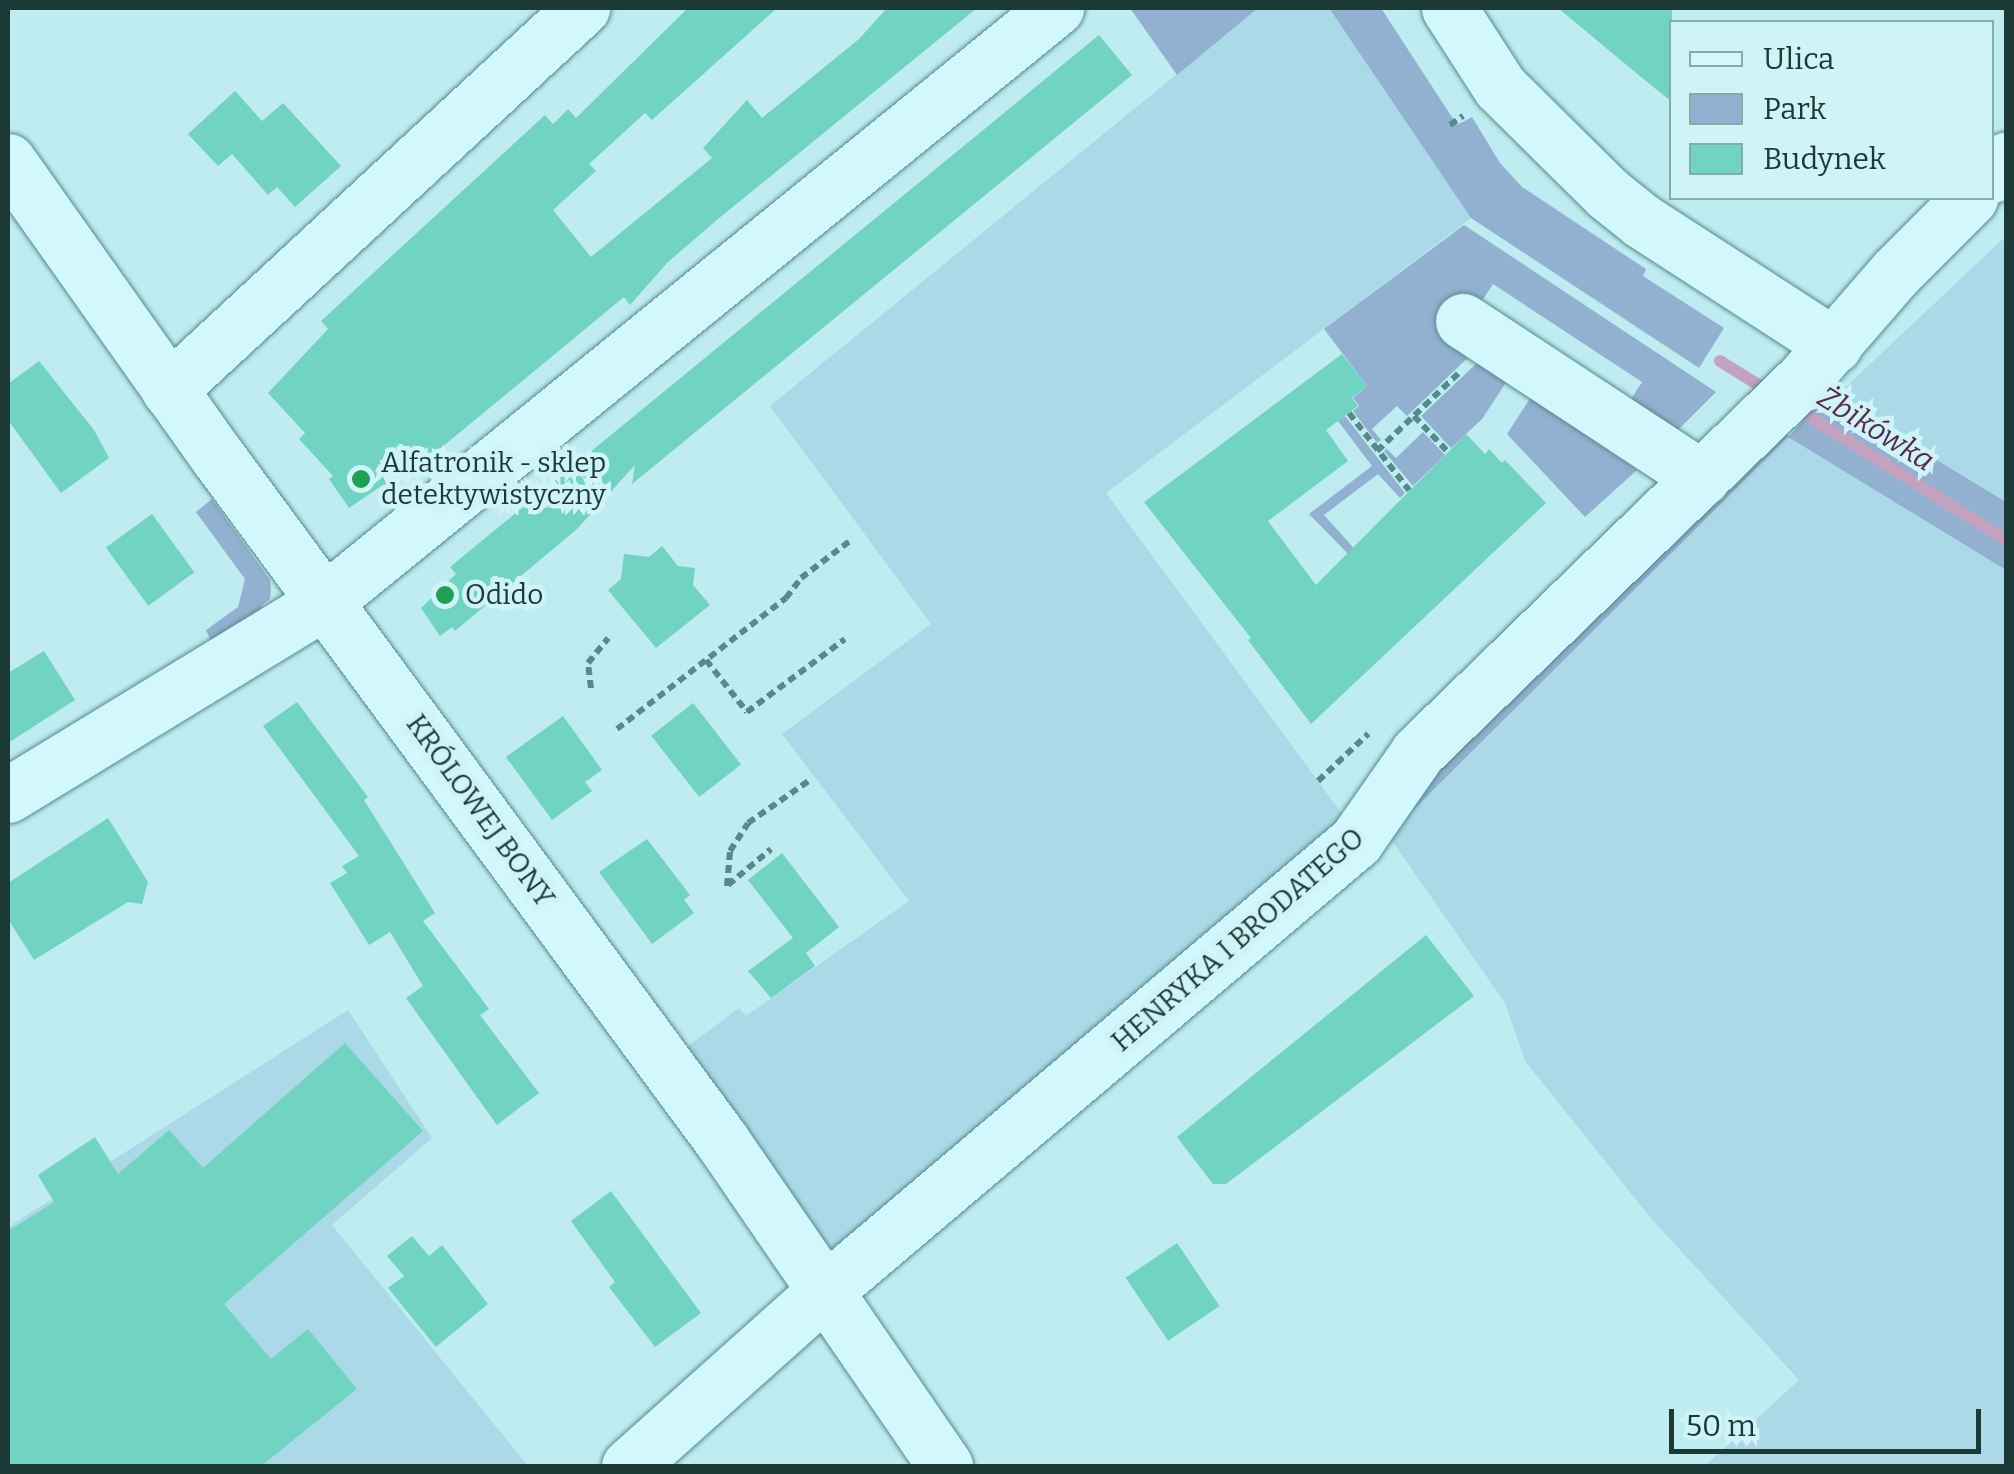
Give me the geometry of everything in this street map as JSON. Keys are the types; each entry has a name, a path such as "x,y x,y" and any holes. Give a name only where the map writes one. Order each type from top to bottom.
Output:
{"street":[{"path":"169,390 582,8"},
{"path":"8,795 324,602 1056,8"},
{"path":"1450,8 1500,87 1607,193 1819,362"},
{"name":"KRÓLOWEJ BONY","path":"8,161 169,390 642,1031 945,1466"},
{"name":"HENRYKA I BRODATEGO","path":"629,1466 825,1291 1356,841 1418,752 1819,362 1896,272 1968,200"},
{"path":"1463,321 1702,478"}],"path":[{"path":"1450,125 1464,116"},
{"path":"1349,413 1408,490"},
{"path":"1414,416 1448,452"},
{"path":"617,729 786,598 800,578 850,541"},
{"path":"591,688 588,663 608,638"},
{"path":"706,660 747,712 845,640"},
{"path":"770,848 727,886 730,852 748,823 810,780"}],"shaded area":[{"path":"1258,8 1329,8 1471,218 1106,493 1351,826 848,1244 829,1248 683,1050 739,1008 746,1016 909,901 782,734 931,624 770,406"},
{"path":"2006,236 2006,502 1834,398"},
{"path":"1788,437 2006,570 2006,1466 1705,1466 1799,1380 1649,1216 1525,1061 1505,1003 1388,835"},
{"path":"348,1010 432,1138 332,1225 528,1466 8,1466 8,1227"}],"green space":[{"path":"1130,8 1258,8 1177,75"},
{"path":"1329,8 1381,8 1457,125 1472,117 1500,163 1522,187 1646,269 1643,276 1724,328 1699,368 1471,218"},
{"path":"1464,225 1716,392 1670,438 1625,409 1642,382 1493,284 1476,310 1478,348 1407,416 1397,406 1372,429 1381,440 1377,443 1353,411 1359,406 1353,398 1367,386 1324,329"},
{"path":"1478,362 1507,381 1482,419 1451,448 1421,416"},
{"path":"1828,394 2006,502 2006,570 1788,437 1388,835 1434,768 1780,431 1789,436"},
{"path":"1531,397 1637,470 1585,517 1507,434"},
{"path":"1345,416 1405,493 1400,498 1378,474 1324,515 1360,555 1354,560 1309,514 1372,466 1338,421"},
{"path":"1423,432 1445,455 1413,486 1384,451 1387,449 1396,458"},
{"path":"212,499 270,580 271,590 270,599 261,606 268,621 216,652 206,630 238,607 245,579 196,512"}],"building":[{"path":"688,8 777,8 652,120 645,113 589,164 596,171 553,210 591,257 712,158 703,148 747,100 762,118 859,39 887,8 977,8 718,219 668,262 630,305 624,297 390,490 384,484 349,508 329,479 333,476 299,439 305,433 268,393 328,329 321,321 545,115 553,124 568,109 576,118"},
{"path":"1558,8 1672,8 1669,100"},
{"path":"1099,35 1132,75 632,484 635,465 577,529 455,631 452,627 440,636 421,608 456,574 450,567"},
{"path":"235,91 262,121 283,103 341,166 295,207 277,187 268,195 232,154 218,166 188,134"},
{"path":"1342,354 1367,386 1352,398 1358,406 1326,430 1348,461 1268,521 1316,585 1466,434 1485,454 1489,449 1502,463 1505,460 1546,503 1311,724 1248,640 1251,638 1144,502"},
{"path":"39,361 94,430 109,458 61,493 8,420 8,384"},
{"path":"152,514 194,572 148,606 106,548"},
{"path":"662,546 678,566 695,568 693,585 710,605 656,648 608,590 621,579 624,554 649,557"},
{"path":"44,651 75,700 8,743 8,673"},
{"path":"297,702 368,797 364,800 435,913 423,921 489,1009 480,1015 539,1093 497,1125 406,998 423,986 390,932 369,945 330,883 347,873 342,866 359,856 263,726"},
{"path":"693,703 741,764 699,797 651,736"},
{"path":"563,716 602,770 585,782 592,791 552,820 506,757"},
{"path":"108,818 148,882 142,904 128,902 34,960 8,919 8,883"},
{"path":"647,839 690,895 684,900 694,913 652,944 599,872"},
{"path":"782,853 839,927 806,953 815,966 771,998 748,971 793,938 748,880"},
{"path":"1426,935 1474,996 1226,1184 1213,1184 1177,1137"},
{"path":"345,1043 423,1131 224,1304 271,1359 308,1329 357,1389 261,1466 8,1466 8,1231 54,1202 38,1175 95,1137 118,1174 169,1130 203,1168"},
{"path":"611,1191 701,1313 655,1347 609,1287 615,1282 571,1221"},
{"path":"412,1236 429,1256 442,1245 488,1304 436,1347 388,1288 404,1276 387,1256"},
{"path":"1177,1243 1219,1306 1168,1341 1126,1278"}],"waterway":[{"name":"Żbikówka","path":"1720,361 1773,394"},
{"name":"Żbikówka","path":"1794,407 2006,540"}],"place":[{"name":"Alfatronik - sklep detektywistyczny","path":"361,479"},
{"name":"Odido","path":"445,595"}]}
